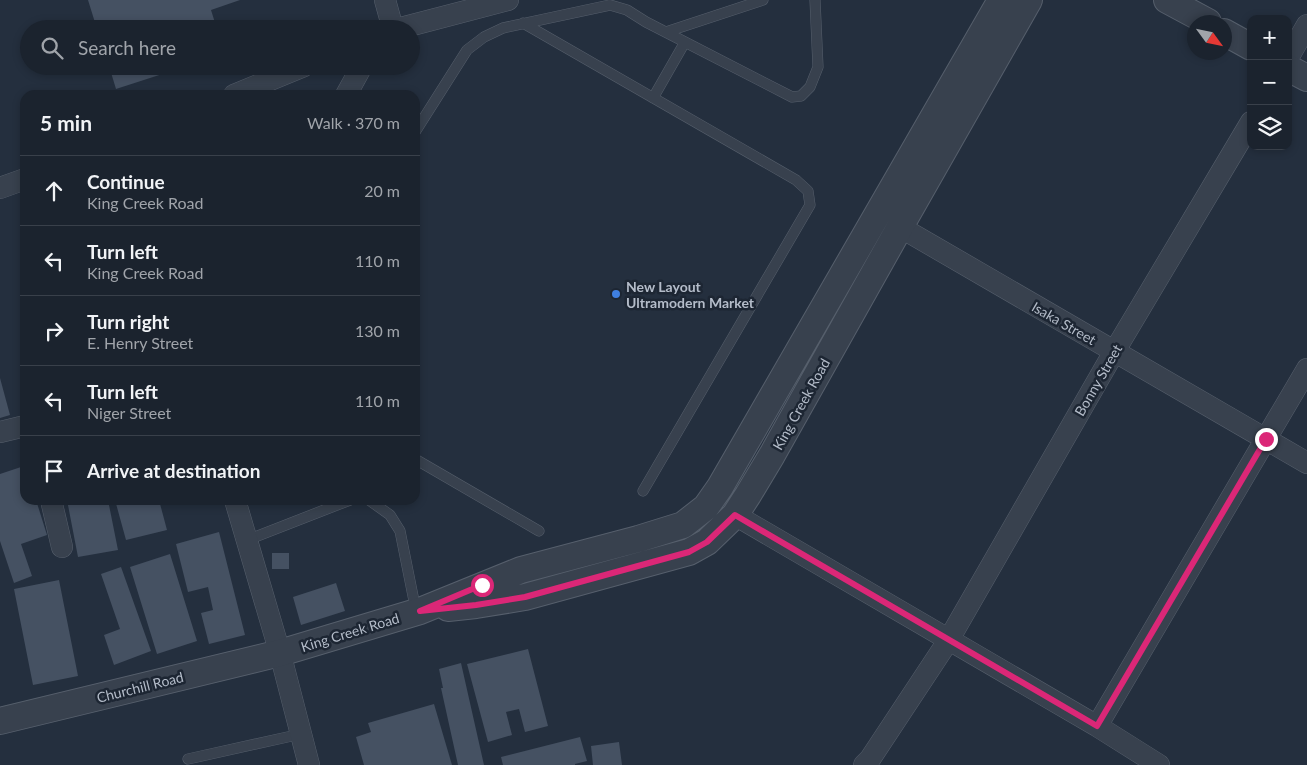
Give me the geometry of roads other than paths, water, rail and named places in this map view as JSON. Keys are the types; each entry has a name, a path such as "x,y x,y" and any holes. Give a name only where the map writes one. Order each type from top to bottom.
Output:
{"street":[{"path":"385,0 391,20"},
{"path":"420,23 508,0"},
{"name":"King Creek Road","path":"280,653 418,611 520,570 638,539 683,525 706,508 720,487 1001,0"},
{"name":"King Creek Road","path":"418,611 476,605 525,597 689,552 707,542 735,515 772,455 1029,0"},
{"path":"1167,0 1195,15"},
{"path":"1292,51 1307,25"},
{"path":"1232,36 1247,45"},
{"path":"1292,70 1307,78"},
{"path":"246,90 282,75"},
{"path":"349,90 357,75"},
{"name":"Bonny Street","path":"864,765 870,759 948,640 1114,352 1247,129"},
{"path":"0,188 20,181"},
{"name":"Isaka Street","path":"900,227 1307,463"},
{"path":"1097,726 1307,369"},
{"path":"0,432 20,427"},
{"path":"52,505 62,547"},
{"path":"236,505 280,653 309,765"},
{"path":"735,515 1097,726 1159,765"},
{"name":"Churchill Road","path":"0,721 280,653"}],"lane":[{"path":"666,32 763,0"},
{"path":"420,124 467,50 484,36 503,28 523,23 610,5 627,10 646,22 792,96 801,96 810,88 818,68 815,0"},
{"path":"523,23 796,180 808,191 810,205 643,491"},
{"path":"653,98 685,42"},
{"path":"420,463 539,531"},
{"path":"247,540 337,505"},
{"path":"375,505 390,515 400,531 418,611"},
{"path":"188,759 301,734"}],"place":[{"name":"New Layout Ultramodern Market","path":"616,294"}]}
